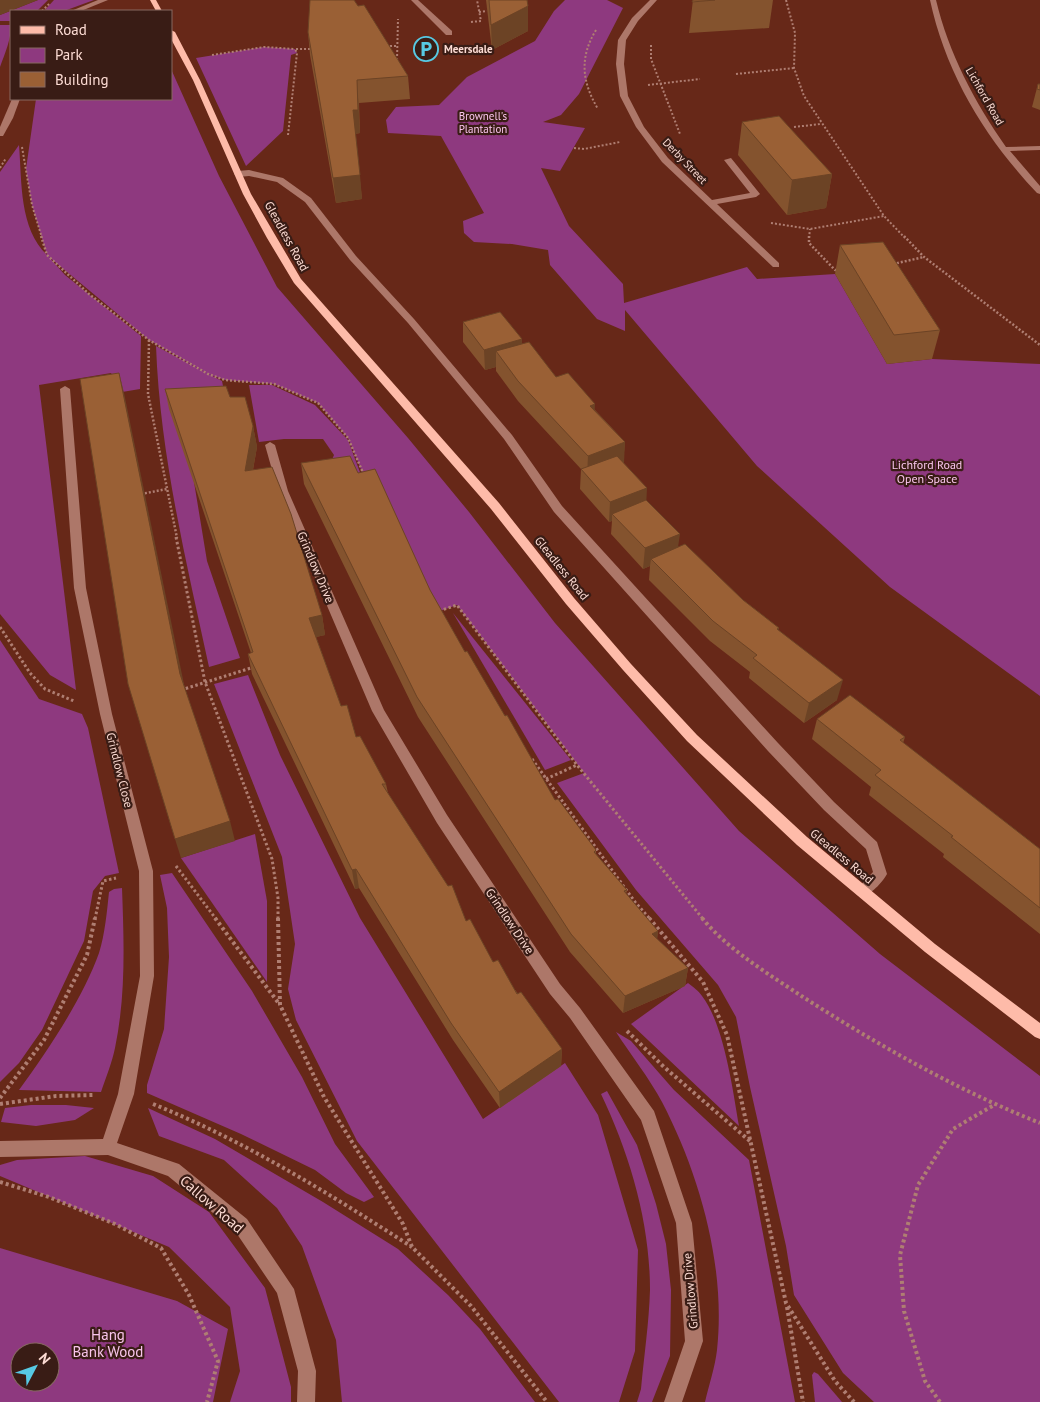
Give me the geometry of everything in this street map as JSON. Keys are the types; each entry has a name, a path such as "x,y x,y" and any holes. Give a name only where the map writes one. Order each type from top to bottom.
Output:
{"main road":[{"name":"Gleadless Road","path":"172,34 194,75 238,174 283,260 297,281 495,506 570,601 627,667 692,738 802,841 930,948 1040,1032"}],"street":[{"path":"78,10 105,0"},
{"path":"414,0 449,33"},
{"name":"Derby Street","path":"654,0 635,20 622,40 620,64 624,96 640,127 665,160 776,265"},
{"name":"Lichford Road","path":"933,0 946,50 971,98 1004,149 1040,191"},
{"path":"0,134 16,100"},
{"path":"1004,149 1040,148"},
{"path":"710,203 756,194 728,160"},
{"path":"238,174 249,173 280,180 308,200 353,258 410,321 508,437 558,509 773,747 829,806 872,846 880,874 862,891"},
{"name":"Grindlow Close","path":"66,389 80,588 106,714 146,871 147,976 126,1094 108,1147"},
{"name":"Grindlow Drive","path":"270,445 283,491 378,711 447,827 556,989 648,1116 684,1223 694,1341 674,1402"},
{"name":"Callow Road","path":"0,1149 108,1147 173,1170 241,1225 285,1289 307,1371 306,1402"}],"path":[{"path":"43,10 53,0"},
{"path":"469,22 481,21 478,0"},
{"path":"786,0 795,33 794,68 804,96 884,216 924,257 1040,345"},
{"path":"479,12 487,11"},
{"path":"397,66 398,18"},
{"path":"379,47 398,46"},
{"path":"212,55 264,47 295,50 314,49"},
{"path":"288,135 297,53 295,50"},
{"path":"736,74 794,68"},
{"path":"623,88 700,79"},
{"path":"9,118 20,136 32,205 47,255 89,294 149,340 208,374 225,380 274,384 318,403 348,438 364,476"},
{"path":"794,127 821,124"},
{"path":"574,148 584,149 626,141"},
{"path":"810,229 809,243 835,270 843,270"},
{"path":"885,266 924,257"},
{"path":"149,340 148,394 205,682 272,859 278,898 280,1005 324,1097 403,1224 412,1247"},
{"path":"225,380 227,389"},
{"path":"139,494 167,489"},
{"path":"430,614 457,605 577,765 708,927 763,971 857,1031 994,1105 1040,1123"},
{"path":"0,626 30,673 45,689"},
{"path":"178,691 261,664"},
{"path":"529,756 635,902 703,982 727,1035 786,1303 803,1402"},
{"path":"537,783 577,765"},
{"path":"622,1028 751,1142"},
{"path":"0,1104 56,1096 126,1094 188,1117 218,1132 320,1189 412,1247 470,1306 548,1402"},
{"path":"940,1402 925,1381 904,1311 900,1255 918,1185 953,1129 994,1105"},
{"path":"0,1182 49,1197 115,1224 161,1248 189,1295 218,1361 207,1402"},
{"path":"786,1303 835,1381 854,1402"}],"green space":[{"path":"38,0 48,0 38,10 13,10"},
{"path":"54,0 94,0 67,10 45,10"},
{"name":"Lichford Road Open Space","path":"565,0 607,0 623,8 579,94 561,115 543,122 585,128 560,171 541,168 569,226 623,284 624,303 747,267 757,279 835,274 887,364 932,359 1040,364 1040,696 890,587 757,466 625,310 625,331 597,319 550,265 548,250 512,244 474,242 464,233 463,221 484,213 441,136 388,133 386,120 396,107 439,105 467,77 535,41 554,11"},
{"path":"10,11 10,21 0,21 0,15"},
{"path":"0,25 10,25 9,41 0,67"},
{"path":"264,47 295,49 297,53 291,55 283,131 246,166 196,58"},
{"path":"172,71 219,176 277,287 408,438 469,512 555,623 739,831 880,954 1040,1076 1040,1402 874,1402 843,1373 794,1295 786,1246 736,1017 718,985 636,890 557,783 584,773 457,605 429,615 399,561 348,438 318,403 274,384 225,380 208,374 149,340 49,257 65,275 141,336 140,389 122,392 111,373 39,385 76,690 50,675 0,614 0,172 19,145 22,189 27,218 31,232 47,255 32,205 26,169 36,100 172,100"},
{"path":"156,346 222,381 227,406 182,409 207,561 240,658 209,667 168,467 158,387"},
{"path":"249,385 272,385 315,405 348,440 361,475 326,473 334,455 323,439 284,439 259,442"},
{"path":"453,613 571,760 545,770"},
{"path":"0,640 39,699 82,714 88,728 119,873 105,876 93,891 84,941 42,1030 19,1063 0,1082"},
{"path":"248,675 280,755 360,918 483,1119 565,1063 598,1115 638,1250 635,1351 619,1402 559,1402 357,1141 296,1020 288,989 295,944 282,857 214,684"},
{"path":"255,834 267,901 267,982 181,858"},
{"path":"172,873 252,991 302,1077 335,1144 374,1197 364,1202 346,1193 315,1170 241,1134 147,1093 147,1085 164,1029 169,957 167,908 160,875"},
{"path":"122,888 124,948 119,1028 111,1065 101,1092 19,1090 52,1042 84,988 101,946 109,892"},
{"path":"688,983 701,994 710,1008 716,1023 722,1040 739,1126 631,1024"},
{"path":"616,1032 631,1041 674,1090 749,1160 795,1402 705,1402 716,1356 719,1319 718,1286 707,1222 688,1160 676,1130 646,1075"},
{"path":"607,1091 637,1145 656,1204 666,1244 671,1290 670,1356 652,1402 637,1402 641,1389 648,1327 650,1290 646,1239 642,1214 629,1165 601,1094"},
{"path":"31,1105 66,1105 94,1108 75,1120 36,1126 1,1122 5,1108"},
{"path":"148,1108 215,1139 323,1202 398,1249 448,1295 480,1329 535,1402 342,1402 336,1340 302,1246 277,1208 224,1160 159,1136"},
{"path":"85,1156 153,1176 209,1212 265,1288 291,1387 291,1402 230,1402 240,1371 230,1307 169,1247 0,1176 0,1165 17,1160"},
{"name":"Hang Bank Wood","path":"0,1248 177,1301 228,1329 213,1402 0,1402"},
{"path":"814,1372 818,1374 842,1402 815,1402 812,1375"}],"building":[{"path":"310,0 354,0 358,6 364,5 408,76 357,80 358,110 353,110 360,175 333,178 308,32"},
{"path":"489,0 527,0 528,6 491,25"},
{"path":"693,0 715,0 692,2"},
{"path":"779,116 832,174 792,180 742,122"},
{"path":"883,242 940,330 894,335 840,245"},
{"path":"500,312 522,339 484,350 463,322"},
{"path":"529,342 556,377 568,373 595,404 590,406 625,442 588,456 518,381 496,351"},
{"path":"119,373 180,674 230,821 175,839 128,684 80,379"},
{"path":"226,386 230,397 245,397 253,426 245,471 272,467 291,514 322,615 309,618 341,706 347,705 356,737 360,736 386,784 382,784 448,886 452,885 466,921 470,919 493,962 498,960 517,994 521,992 562,1049 499,1092 451,1023 356,869 352,870 248,654 253,652 165,389"},
{"path":"350,456 358,473 375,469 430,590 465,652 467,651 505,716 507,715 555,800 558,799 596,850 594,852 627,890 624,891 658,931 652,934 688,968 625,996 571,934 417,697 301,463"},
{"path":"617,456 647,488 610,502 581,469"},
{"path":"646,500 680,534 645,548 612,514"},
{"path":"685,544 743,600 843,680 809,703 753,658 757,655 713,621 651,559"},
{"path":"850,695 905,737 900,740 1040,849 1040,908 875,775 881,770 817,719"}],"place":[{"name":"Meersdale","path":"426,49"}],"park label":[{"name":"Brownell's Plantation","path":"483,122"}]}
